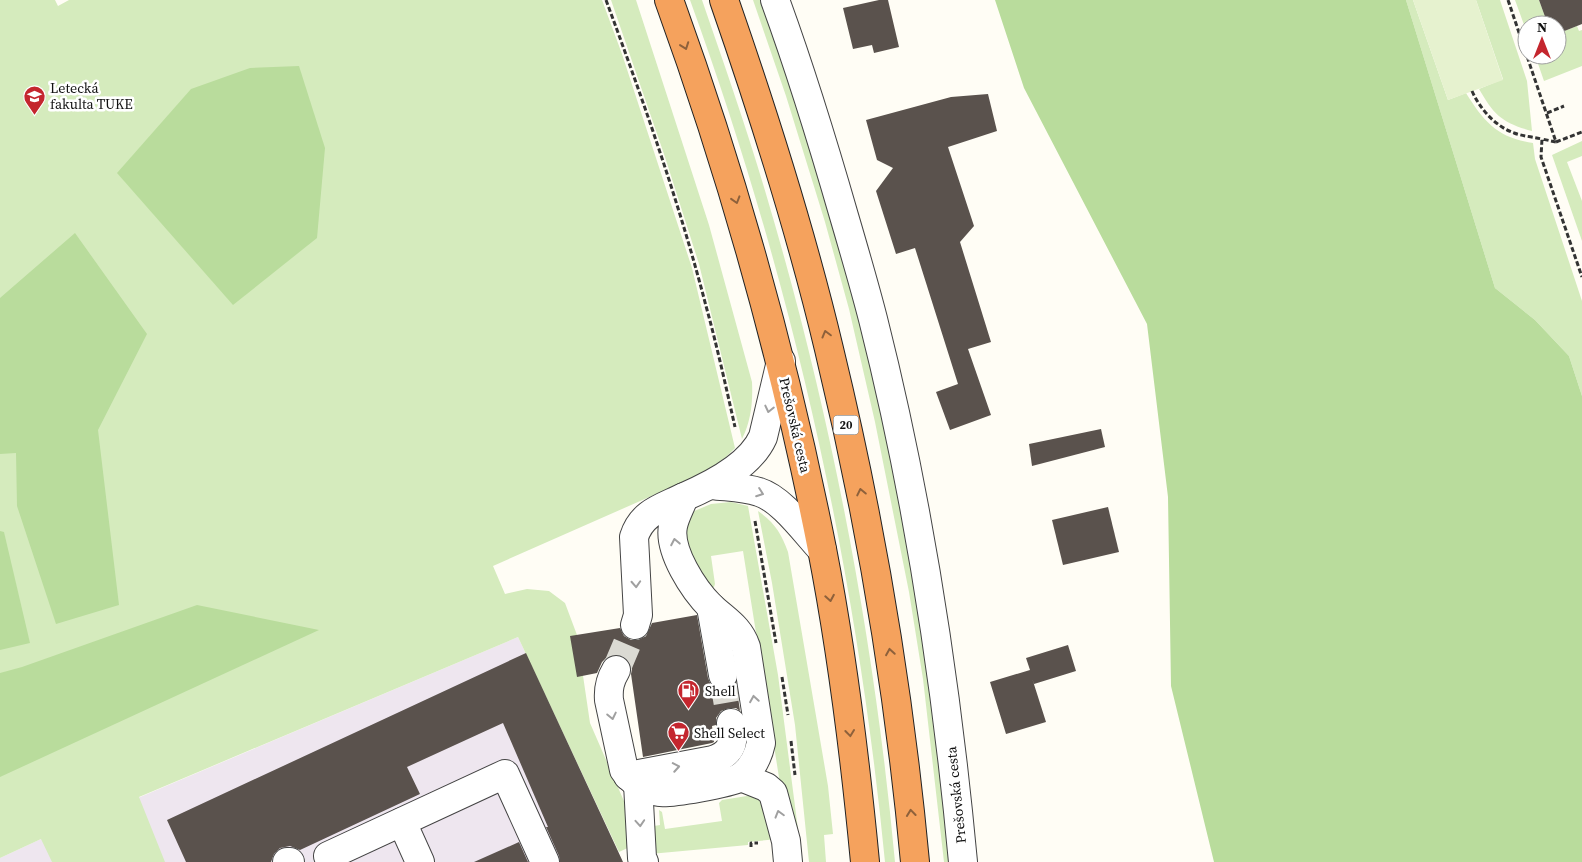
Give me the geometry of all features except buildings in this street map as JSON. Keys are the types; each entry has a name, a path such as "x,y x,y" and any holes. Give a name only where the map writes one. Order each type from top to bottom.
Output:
{"highway":[{"name":"Prešovská cesta","path":"669,0 719,143 757,273 780,362 822,550 844,685 865,862"},
{"name":"20","path":"724,0 782,178 830,349 880,596 902,737 915,862"}],"street":[{"name":"Prešovská cesta","path":"775,0 827,155 873,318 897,423 920,538 936,633 954,768 963,862"},
{"path":"635,626 638,615 634,537 637,526 644,517 712,485 753,454 763,438 780,362"},
{"path":"712,485 749,489 771,497 780,504 822,550"},
{"path":"633,780 661,793 727,783 740,777 752,766 759,755 761,743 746,647 742,636 693,587 675,547 673,526 684,497"},
{"path":"711,607 724,675"},
{"path":"616,670 608,688 609,700 622,763 633,780 644,862"},
{"path":"633,780 722,757 732,743 731,723"},
{"path":"328,856 505,774 545,862"},
{"path":"740,777 766,787 773,793 786,841 788,862"},
{"path":"402,822 420,862"}],"path":[{"path":"606,0 685,232 706,306 743,462"},
{"path":"1508,0 1556,142"},
{"path":"1472,91 1482,108 1496,123 1514,133 1556,142 1582,132"},
{"path":"1547,113 1564,106"},
{"path":"1542,139 1541,157 1582,277"},
{"path":"749,489 778,652"},
{"path":"780,670 788,716"},
{"path":"790,736 795,775"}],"shaded area":[{"path":"518,637 623,862 0,862 0,858 41,839"}],"green space":[{"path":"0,0 55,0 58,6 69,0 602,0 622,54 692,268 735,448 718,463 699,475 493,566 505,594 527,589 549,591 565,603 577,635 590,723 630,815 634,845 619,852 518,637 139,797 165,862 52,862 41,839 0,858"},
{"path":"611,0 636,0 709,225 752,382 751,411 742,439 699,264 665,157"},
{"path":"690,0 702,0 735,97 766,194 811,359 847,525 862,609 886,777 895,862 885,862 857,641 815,425 789,317 759,211 726,105"},
{"path":"753,0 760,0 786,66 858,308 908,532 954,862 944,862 923,679 909,592 875,422 849,309 825,222 786,96"},
{"path":"995,0 1406,0 1495,288 1535,320 1569,356 1582,396 1582,862 1214,862 1171,686 1168,497 1147,324 1024,88"},
{"path":"1406,0 1413,0 1448,100 1466,93 1486,120 1501,133 1521,141 1533,143 1535,159 1582,301 1582,396 1569,356 1535,320 1495,288"},
{"path":"1413,0 1476,0 1503,80 1448,100"},
{"path":"1476,0 1500,0 1517,51 1517,65 1522,65 1527,81 1532,131 1513,125 1500,117 1494,112 1479,89 1503,79"},
{"path":"1515,0 1539,0 1544,15 1520,15"},
{"path":"1577,26 1579,31 1582,30 1582,66 1544,81 1538,65 1567,65 1567,30"},
{"path":"299,66 325,148 317,238 233,305 117,173 191,89 250,68"},
{"path":"1582,141 1582,156 1567,162 1582,201 1582,241 1552,155"},
{"path":"75,233 147,334 98,430 119,605 56,624 17,506 16,453 0,454 0,298"},
{"path":"731,502 748,506 778,675 799,837 781,790 743,551 711,556 715,584 714,587 709,587 681,537 692,512 711,504"},
{"path":"758,511 777,529 788,552 828,786 833,834 824,835 826,862 809,862 795,725 772,583"},
{"path":"0,531 4,532 30,643 0,650"},
{"path":"197,605 319,630 0,777 0,673 22,667"},
{"path":"765,793 778,839 748,842 748,845 650,854 648,827 660,825 659,810 662,812 665,829 722,821 719,803 722,800"}],"tunnel":[{"path":"616,670 635,625"},
{"path":"723,675 731,723"}],"place":[{"name":"Letecká fakulta TUKE","path":"34,115"},
{"name":"Shell","path":"689,710"},
{"name":"Shell Select","path":"678,752"}]}
